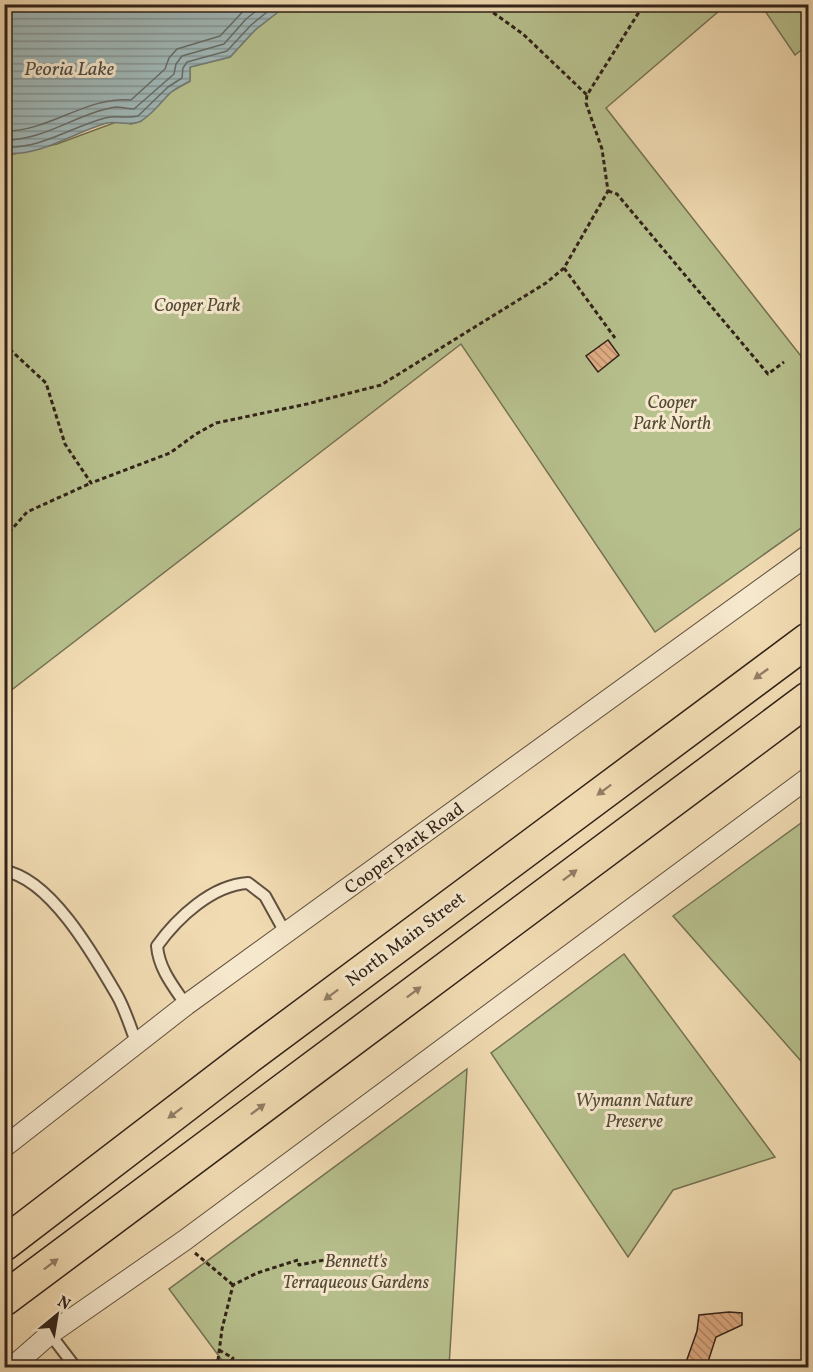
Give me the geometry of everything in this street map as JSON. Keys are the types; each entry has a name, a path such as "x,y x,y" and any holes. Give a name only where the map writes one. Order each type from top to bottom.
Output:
{"highway":[{"name":"North Main Street","path":"4,1244 248,1057 808,640"},
{"path":"4,1299 808,699"}],"street":[{"name":"Cooper Park Road","path":"4,1147 186,1005 808,555"},
{"path":"11,1368 50,1334 184,1240 808,778"}],"lane":[{"path":"4,871 16,873 43,890 75,930 119,999 136,1044"},
{"path":"186,1005 166,976 158,957 157,946 165,935 210,894 232,884 248,882 265,896 286,934"},
{"path":"50,1334 76,1368"}],"path":[{"path":"481,4 529,40 587,95"},
{"path":"4,538 27,512 91,483 170,453 216,423 381,385 546,284 564,268 608,191 602,149 586,103 587,95 644,4"},
{"path":"608,191 617,194 768,374 784,362"},
{"path":"564,268 615,338"},
{"path":"4,345 46,382 65,444 91,483"},
{"path":"184,1240 209,1267 233,1285"},
{"path":"217,1368 226,1309 233,1285 257,1273 298,1260 297,1266 334,1258"},
{"path":"219,1350 233,1358 227,1368"}],"green space":[{"name":"Cooper Park","path":"287,5 726,5 606,108 808,365 808,523 655,632 461,344 5,695 5,153 14,154 57,144 119,121 131,124 141,121 172,91 190,81 190,67 230,57 255,30"},
{"path":"761,5 808,5 808,45 795,55"},
{"path":"808,818 808,1069 673,916"},
{"name":"Wymann Nature Preserve","path":"624,954 775,1157 673,1190 628,1257 491,1053"},
{"name":"Bennett's Terraqueous Gardens","path":"467,1069 449,1367 227,1367 169,1289"}],"water":[{"name":"Peoria Lake","path":"5,4 287,5 255,30 230,57 190,67 190,81 170,93 143,120 131,124 107,123 44,148 5,153"}],"building":[{"path":"608,340 619,355 598,372 586,356"},
{"path":"742,1313 742,1325 716,1337 706,1368 684,1368 697,1331 699,1315"}],"park label":[{"name":"Cooper Park North","path":"672,412"}]}
